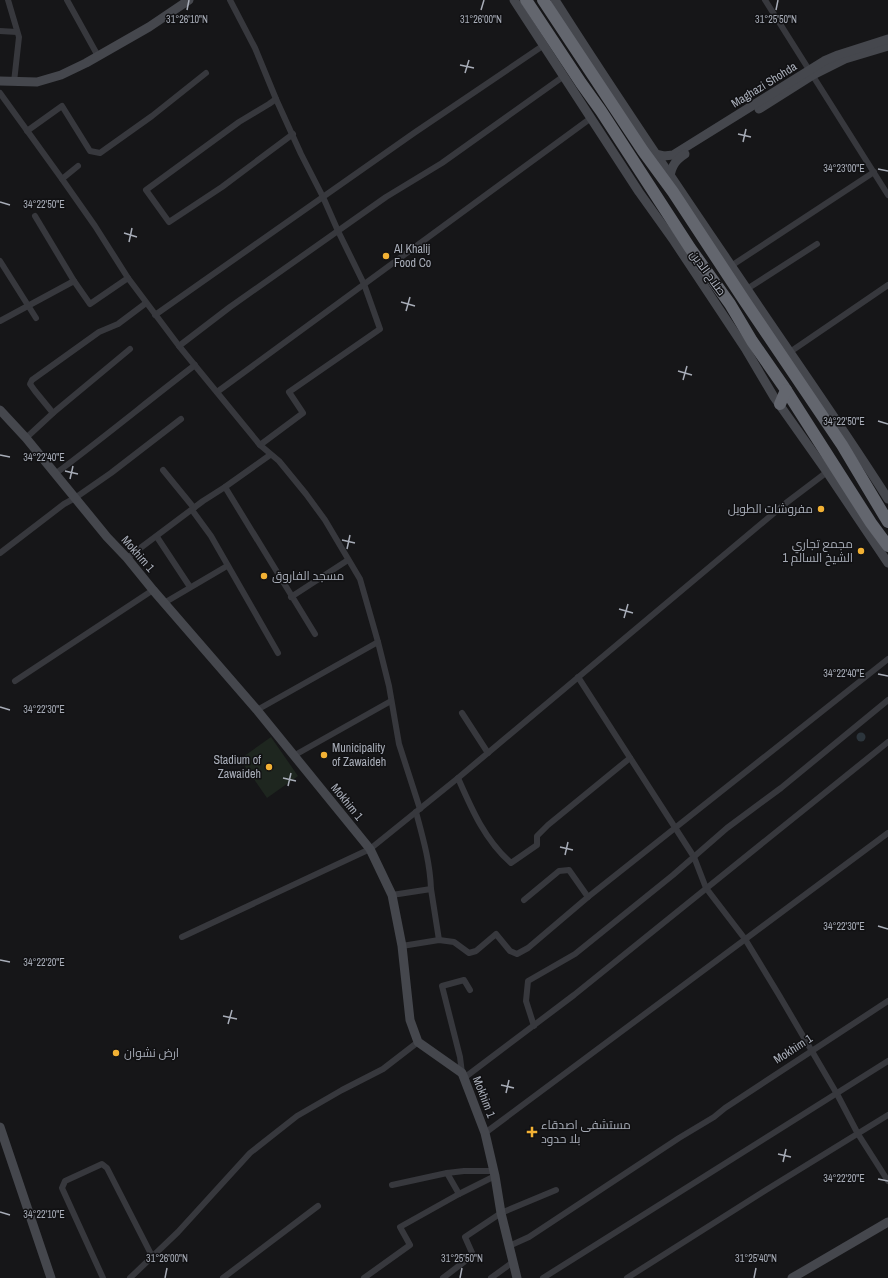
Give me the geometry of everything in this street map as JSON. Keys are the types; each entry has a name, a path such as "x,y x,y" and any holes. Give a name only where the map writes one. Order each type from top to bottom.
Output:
{"highway":[{"name":"صلاح الدين","path":"526,0 652,188 690,248 730,304 752,341 786,390 871,523 888,546"},
{"name":"صلاح الدين","path":"543,0 639,145 668,179 745,294 842,445 888,522"},
{"path":"652,188 656,182 668,179"},
{"path":"730,304 745,294"},
{"path":"780,404 786,390"}],"street":[{"path":"8,0 19,37 14,82"},
{"path":"67,0 98,56"},
{"path":"0,81 36,82 61,75 98,56 148,27 189,0"},
{"path":"230,0 255,48 301,154 364,284 380,329 289,392 303,412 260,445"},
{"path":"514,0 639,192 888,563"},
{"path":"555,0 655,154 668,179 731,266 745,294 790,352 888,499"},
{"path":"765,0 888,195"},
{"path":"0,31 17,32"},
{"name":"Maghazi Shohda","path":"668,179 676,160 812,73 824,61 888,38"},
{"path":"155,315 414,133 544,45"},
{"name":"Maghazi Shohda","path":"655,154 664,156 673,155 812,73 845,59 888,46"},
{"path":"27,131 62,106 90,151 100,152 152,116 206,73"},
{"path":"179,346 230,307 386,197 442,163 564,76"},
{"path":"0,93 95,226 128,278 155,315 260,445 279,462 306,494 325,520 360,579 389,686 398,744 418,810 430,873 439,940"},
{"path":"276,99 239,122 146,190 169,222 222,187 293,134"},
{"path":"217,392 591,118"},
{"path":"62,179 78,166"},
{"path":"731,266 874,172"},
{"path":"35,216 74,281 90,304 128,278"},
{"path":"745,294 816,244"},
{"path":"0,261 36,318"},
{"path":"0,321 74,281"},
{"path":"790,352 888,286"},
{"path":"53,412 30,384 32,380 99,332 118,324 146,302"},
{"path":"26,438 53,412 130,349"},
{"path":"55,474 195,365"},
{"name":"Mokhim 1","path":"0,410 26,438 107,537 127,558 257,710 278,737 295,755 370,849 392,895 402,946 410,1020 418,1042 463,1076 485,1133 517,1278"},
{"path":"0,553 64,504 75,498 181,419"},
{"path":"127,558 270,455"},
{"path":"163,470 193,509 211,536 278,653"},
{"path":"182,937 370,849 458,778 786,503 827,472"},
{"path":"225,487 315,634"},
{"path":"157,537 190,587"},
{"path":"291,597 348,560"},
{"path":"164,603 228,566"},
{"path":"15,681 153,590"},
{"path":"257,710 378,642"},
{"path":"402,946 439,940 454,942 470,953 476,951 496,934 510,951 517,954 528,948 675,828 888,659"},
{"path":"578,677 694,857 706,888 745,939 837,1094 858,1134 888,1181"},
{"path":"534,1026 526,1001 528,980 574,954 694,857 727,828 781,788 888,700"},
{"path":"295,755 391,701"},
{"path":"462,713 488,753"},
{"path":"470,990 464,980 442,986 460,1057 463,1076 534,1026 888,742"},
{"path":"458,778 476,819 500,854 511,863 537,845 537,836 548,825 630,758"},
{"path":"485,1133 888,833"},
{"path":"524,900 559,871 569,870 588,898"},
{"path":"392,895 431,889"},
{"name":"Mokhim 1","path":"509,1246 529,1237 679,1138 714,1117 725,1108 888,1001"},
{"path":"130,1278 178,1232 250,1152 297,1116 342,1090 384,1069 418,1042"},
{"path":"543,1278 888,1061"},
{"path":"627,1278 888,1115"},
{"path":"0,1127 51,1278"},
{"path":"103,1278 62,1188 64,1181 102,1164 107,1168 152,1256"},
{"path":"392,1185 447,1173 464,1171 494,1174"},
{"path":"447,1173 459,1194"},
{"path":"364,1278 410,1245 400,1227 494,1174"},
{"path":"443,1278 473,1255 464,1237 502,1213 556,1190"},
{"path":"223,1278 318,1206"},
{"path":"792,1278 888,1222"},
{"path":"490,1278 513,1262"}],"shaded area":[{"path":"861,732 866,737 861,742 856,737"},
{"name":"Stadium of Zawaideh","path":"271,737 298,776 267,798 240,759"}],"place":[{"name":"Al Khalij Food Co","path":"386,256"},
{"name":"مفروشات الطويل","path":"821,509"},
{"name":"مجمع تجاري الشيخ السالم 1","path":"861,551"},
{"name":"مسجد الفاروق","path":"264,576"},
{"name":"Municipality of Zawaideh","path":"324,755"},
{"name":"Stadium of Zawaideh","path":"269,767"},
{"name":"ارض نشوان","path":"116,1053"},
{"name":"مستشفى اصدقاء بلا حدود","path":"532,1132"}]}
